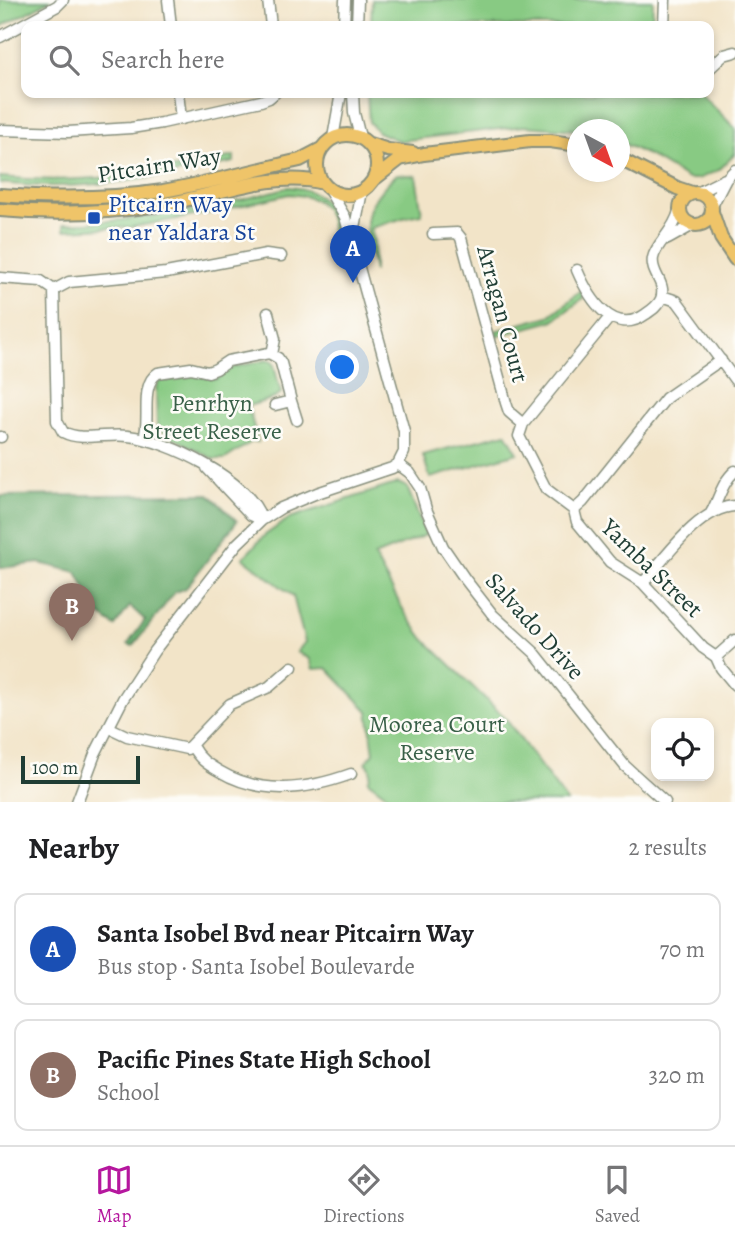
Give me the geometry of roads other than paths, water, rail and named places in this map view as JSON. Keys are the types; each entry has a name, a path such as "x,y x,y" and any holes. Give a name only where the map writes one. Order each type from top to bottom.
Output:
{"main road":[{"path":"424,154 388,150 351,135 333,138 321,149 316,166 326,186 345,195 362,191 400,159 530,141 567,143"},
{"path":"365,141 377,162 373,180"},
{"name":"Pitcairn Way","path":"0,195 46,199 161,191 300,160 321,149"},
{"path":"630,164 661,180 707,197 721,238 735,259"},
{"name":"Pitcairn Way","path":"0,210 44,213 123,210 200,198 279,180 307,179 326,186"},
{"path":"661,180 685,221 721,238"},
{"path":"679,209 683,199 695,193"},
{"path":"694,225 706,222 712,209"}],"street":[{"path":"29,21 63,0"},
{"path":"168,0 170,21"},
{"path":"268,0 270,21"},
{"path":"344,21 345,0"},
{"path":"357,21 359,0"},
{"path":"664,21 665,0"},
{"path":"0,37 21,26"},
{"path":"714,64 724,55 735,52"},
{"path":"179,98 181,119"},
{"path":"0,131 93,131 145,126 271,98"},
{"path":"333,138 340,98"},
{"path":"353,98 354,113 365,141"},
{"path":"712,209 726,179 735,170"},
{"path":"695,193 726,179"},
{"path":"77,802 108,727 123,699 172,626 237,544 261,520 295,501 387,472 398,464 405,446 404,431 345,218 326,186"},
{"path":"352,245 362,191"},
{"path":"578,270 588,291 610,317 622,323 633,322 655,307 662,296 661,283 653,261 658,248 675,226 679,209"},
{"path":"665,241 694,225"},
{"name":"Arragan Court","path":"433,234 457,233 461,238 509,412 523,424"},
{"path":"54,290 69,282 166,273 266,254 281,256"},
{"path":"0,278 41,281 54,290"},
{"path":"54,290 57,421 60,429 74,436 126,435 169,447 204,466 251,515 261,520"},
{"path":"662,296 677,301 735,380"},
{"path":"268,313 275,339 272,354"},
{"path":"574,510 550,493 543,484 519,436 523,424 610,317"},
{"path":"144,438 147,430 148,384 155,374 191,368 212,371 228,361 266,353 272,354 281,363 296,420"},
{"name":"Yamba Street","path":"721,360 666,398 574,510 580,526 610,562 643,583 703,648 716,657 735,685"},
{"path":"275,405 291,401"},
{"name":"Salvado Drive","path":"398,464 410,473 420,488 443,547 493,615 535,653 625,766 664,802"},
{"path":"643,583 686,534 710,513 720,498 726,481 735,471"},
{"path":"710,513 727,506 735,506"},
{"path":"716,657 735,640"},
{"path":"108,727 127,736 187,749 230,704 269,687 292,667"},
{"path":"192,746 203,762 236,781 265,788 324,784 351,774"}],"place":[{"name":"Pitcairn Way near Yaldara St","path":"94,218"},
{"name":"Santa Isobel Bvd near Pitcairn Way","path":"353,283"},
{"name":"Pacific Pines State High School","path":"72,641"}],"park label":[{"name":"Penrhyn Street Reserve","path":"212,417"},
{"name":"Moorea Court Reserve","path":"437,738"}]}
